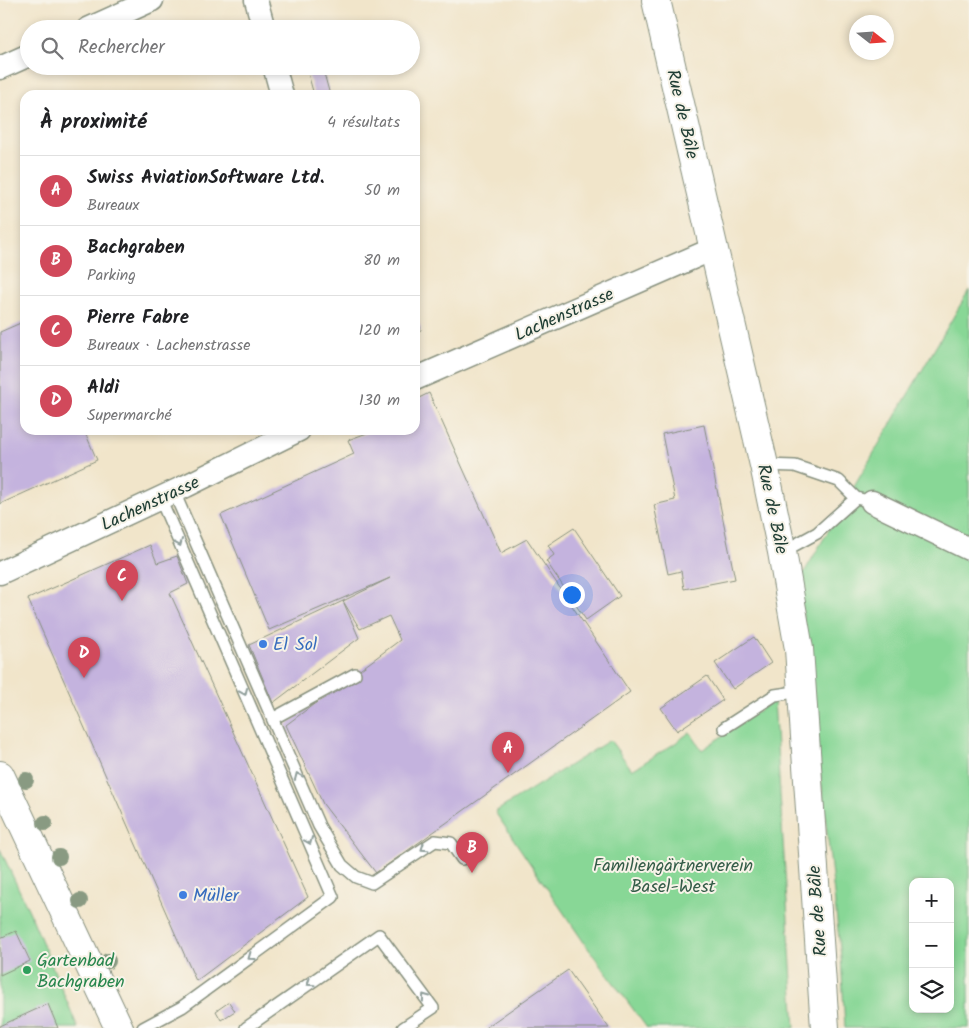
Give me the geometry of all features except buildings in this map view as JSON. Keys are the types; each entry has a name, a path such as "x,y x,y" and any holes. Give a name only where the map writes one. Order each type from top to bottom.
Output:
{"street":[{"path":"108,20 152,0"},
{"path":"256,0 262,20"},
{"name":"Rue de Bâle","path":"656,0 764,465 799,649 826,1028"},
{"path":"0,68 20,60"},
{"path":"276,75 281,90"},
{"name":"Lachenstrasse","path":"420,377 713,248"},
{"name":"Lachenstrasse","path":"0,573 167,495 289,435"},
{"path":"864,500 969,548"},
{"path":"0,774 119,1028"}],"lane":[{"path":"764,465 795,466 839,481 864,500 817,533 782,552"},
{"path":"167,495 274,718 320,826 342,865 356,877 372,883 435,841 451,843 462,859"},
{"path":"143,1028 182,1007 333,897 167,495"},
{"path":"274,718 355,674"},
{"path":"724,728 775,694 802,691"},
{"path":"246,1028 379,934 433,1008 403,1028"}],"green space":[{"path":"969,290 969,1028 845,1028 841,957 799,581"},
{"name":"Familiengärtnerverein Basel-West","path":"774,700 795,1028 647,1028 585,944 495,812 610,740 632,770 690,732 702,750"},
{"name":"Gartenbad Bachgraben","path":"0,849 30,913 78,1028 0,1028"}],"place":[{"name":"Pierre Fabre","path":"122,601"},
{"name":"El Sol","path":"263,644"},
{"name":"Aldi","path":"84,678"},
{"name":"Swiss AviationSoftware Ltd.","path":"508,773"},
{"name":"Bachgraben","path":"472,873"},
{"name":"Müller","path":"183,895"},
{"name":"Gartenbad Bachgraben","path":"27,970"}]}
